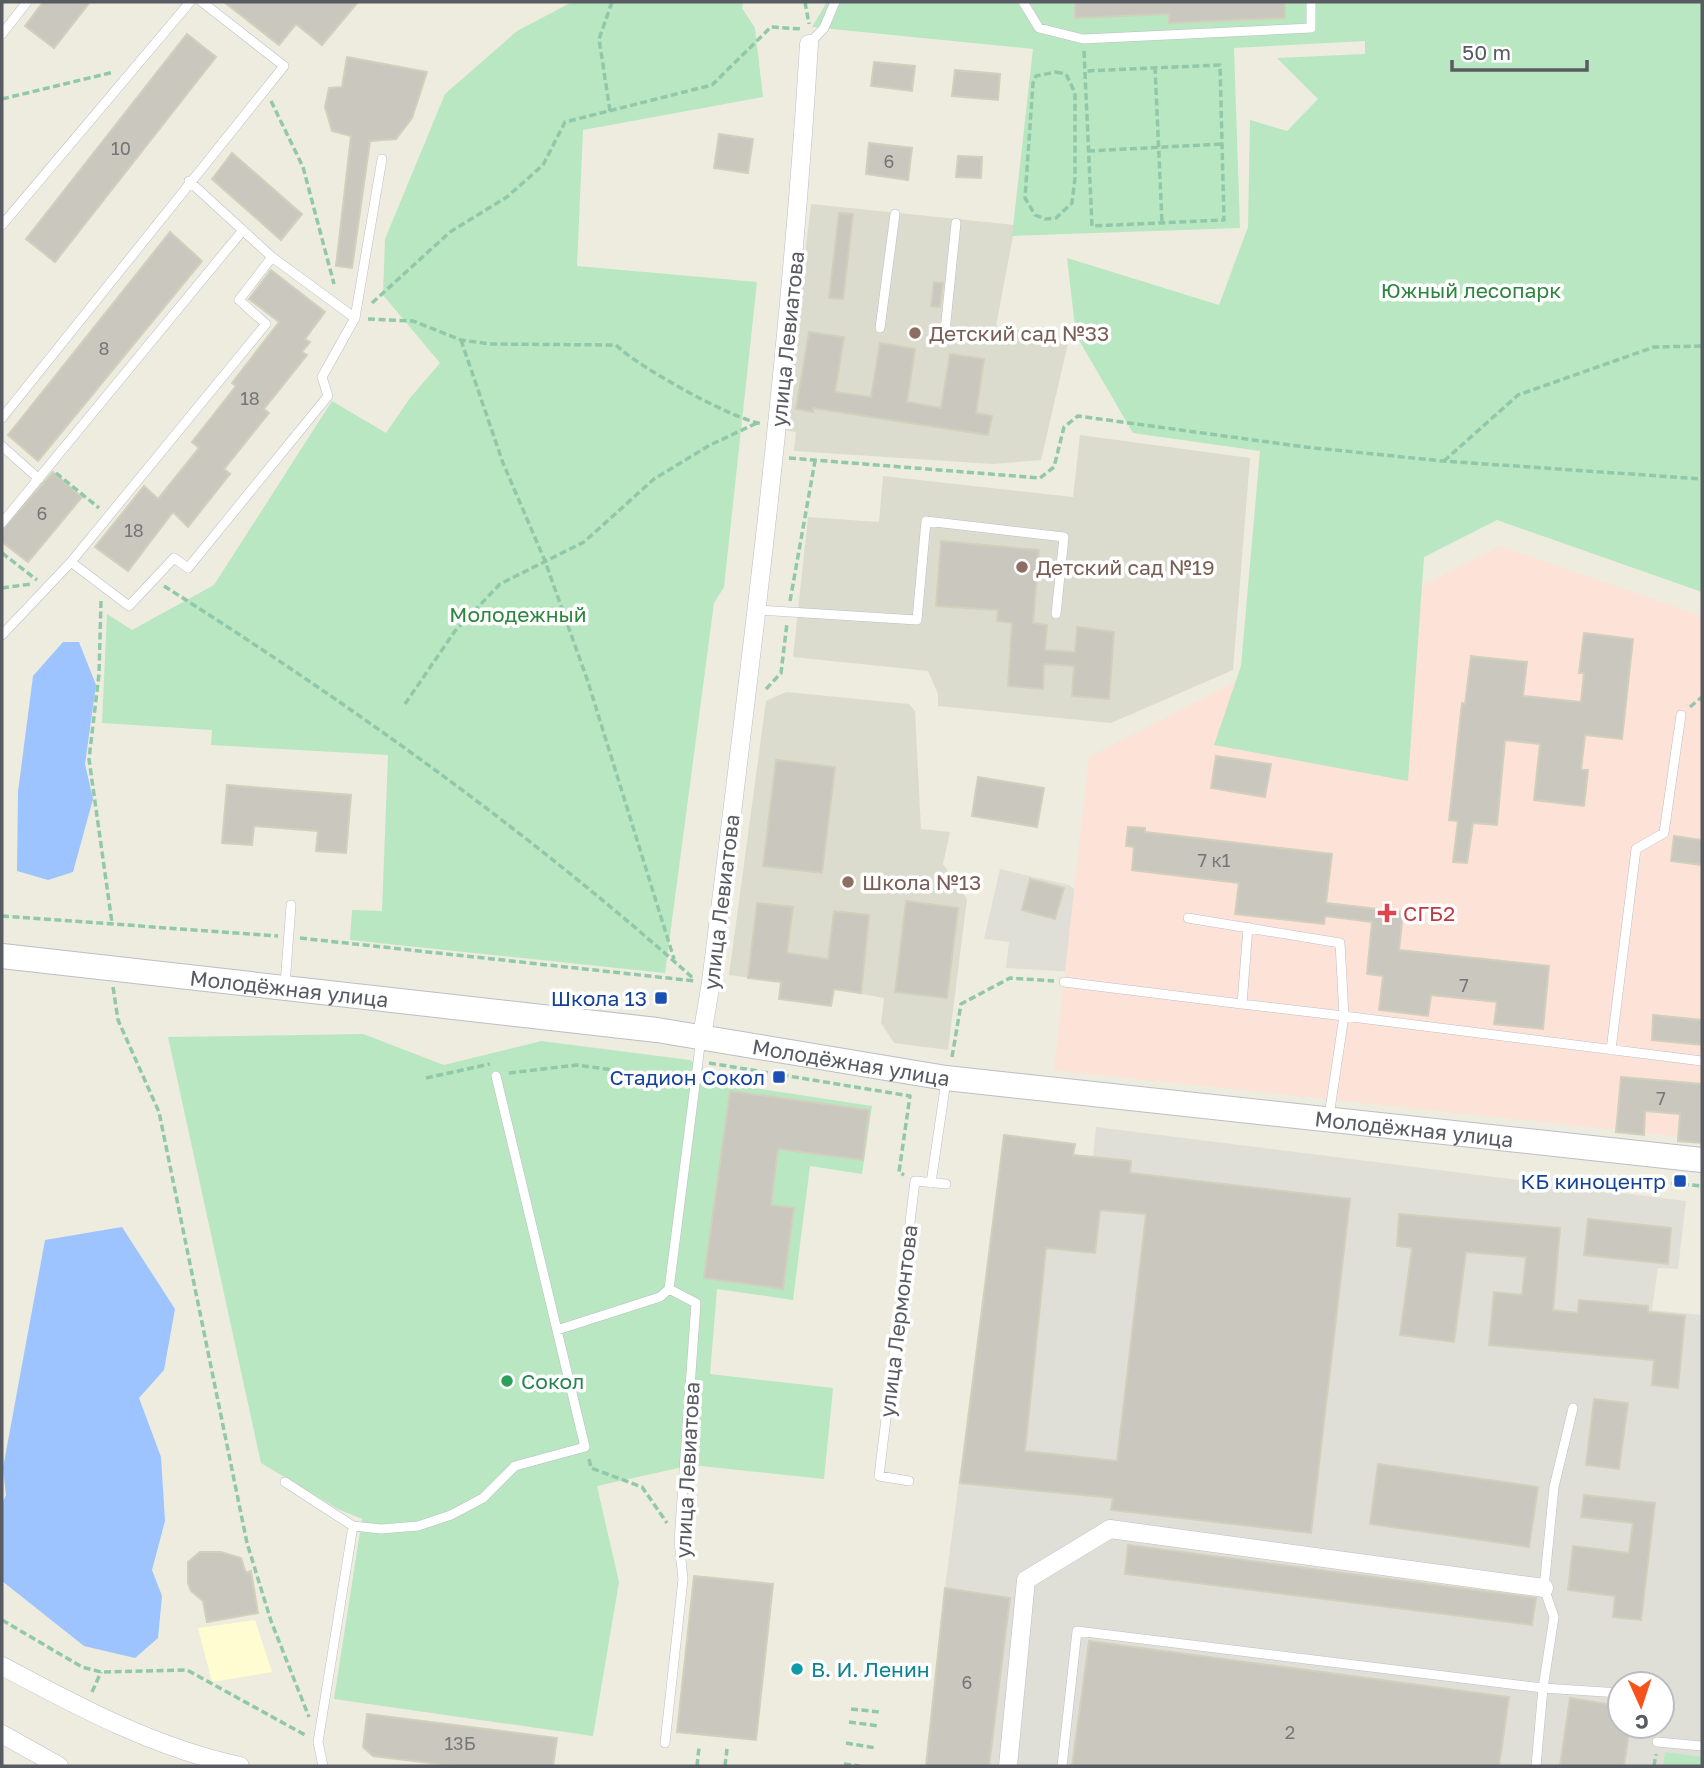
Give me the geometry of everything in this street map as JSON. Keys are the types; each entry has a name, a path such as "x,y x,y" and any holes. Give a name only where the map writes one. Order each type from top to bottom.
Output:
{"main road":[{"name":"Молодёжная улица","path":"2,956 702,1037 1328,1121 1702,1160"}],"street":[{"name":"улица Левиатова","path":"702,1037 776,457 798,232 810,36"},
{"path":"1008,1766 1026,1580 1110,1529 1544,1588"},
{"path":"2,1666 80,1708 200,1758 240,1766"},
{"path":"2,1734 59,1766"}],"lane":[{"path":"2,34 27,2"},
{"path":"2,225 190,2"},
{"path":"2,418 284,66 202,2"},
{"path":"810,36 824,28 835,2"},
{"path":"1023,2 1039,28 1083,39 1311,27 1311,2"},
{"path":"71,562 129,606 174,558 188,568 328,396 322,377 355,318 382,159"},
{"path":"190,181 272,257 355,318"},
{"path":"880,328 895,214"},
{"path":"944,341 956,223"},
{"path":"2,523 243,230"},
{"path":"2,635 71,562 266,324 239,300 272,257"},
{"path":"2,446 40,479"},
{"path":"758,610 917,620 926,521 1064,537 1056,614"},
{"path":"1611,1050 1636,849 1664,833 1681,715"},
{"path":"285,987 291,905"},
{"path":"1188,918 1340,943 1344,1016 1328,1121"},
{"path":"1242,1004 1248,927"},
{"path":"1064,982 1702,1061"},
{"name":"улица Левиатова","path":"665,1743 682,1579 679,1541 696,1303 669,1289 696,1061 702,1037"},
{"path":"931,1183 949,1071"},
{"path":"285,1482 353,1526 381,1529 418,1526 451,1515 483,1497 514,1466 585,1447 496,1076"},
{"path":"915,1181 946,1184"},
{"name":"улица Лермонтова","path":"909,1481 879,1476 915,1181"},
{"path":"557,1330 660,1297 669,1289"},
{"path":"1536,1766 1543,1688 1554,1617 1544,1588 1554,1487 1573,1408"},
{"path":"323,1766 318,1742 353,1526"},
{"path":"1062,1766 1077,1630 1543,1688 1606,1692"},
{"path":"1657,1742 1702,1746"}],"path":[{"path":"610,111 599,39 612,2"},
{"path":"355,318 450,232 507,197 543,165 565,122 712,85 771,27 810,36"},
{"path":"1083,39 1091,226 1224,220 1220,65 1085,71"},
{"path":"2,99 133,67"},
{"path":"1155,67 1162,223"},
{"path":"1056,72 1066,74 1075,93 1075,178 1072,203 1065,212 1045,219 1035,215 1025,198 1032,96 1036,76 1056,72"},
{"path":"265,90 303,167 332,281 338,291"},
{"path":"1088,151 1222,144"},
{"path":"355,318 413,321 461,340 490,344 616,345 629,358 654,373 757,423 779,426"},
{"path":"461,340 503,463 545,561 588,682 675,962"},
{"path":"1443,461 1518,395 1654,347 1702,346"},
{"path":"776,457 1040,478 1054,467 1064,428 1078,416 1305,447 1443,461 1702,479"},
{"path":"405,704 455,631 500,584 584,542 654,480 710,445 757,423"},
{"path":"760,695 781,673 815,460"},
{"path":"49,468 109,516"},
{"path":"2,553 40,583 2,588"},
{"path":"153,579 306,676 447,779 623,916 695,980 697,986"},
{"path":"101,585 99,674 89,760 112,923"},
{"path":"2,916 289,937 695,980"},
{"path":"949,1071 961,1004 1010,978 1064,982"},
{"path":"113,982 118,1020 159,1112 247,1543 271,1621 318,1742"},
{"path":"696,1061 910,1096 899,1172 915,1181"},
{"path":"426,1078 492,1064 496,1076 524,1069 578,1065 694,1081"},
{"path":"1640,1180 1702,1186"},
{"path":"585,1447 591,1468 642,1486 679,1541"},
{"path":"2,1620 82,1667 101,1672 187,1670 318,1742"},
{"path":"92,1692 101,1672"},
{"path":"851,1709 880,1712"},
{"path":"849,1721 878,1726"},
{"path":"846,1743 876,1748"},
{"path":"697,1766 699,1747"},
{"path":"725,1766 727,1749"},
{"path":"844,1764 860,1766"}],"shaded area":[{"name":"Детский сад №33","path":"811,204 1015,225 996,326 1069,339 1041,460 993,464 794,451 796,432 784,430"},
{"name":"Детский сад №19","path":"1080,435 1250,458 1233,670 1111,723 938,706 938,694 928,671 793,657 808,517 879,522 883,476 1073,497"},
{"name":"СГБ2","path":"1500,546 1702,616 1702,1139 1054,1070 1089,757"},
{"name":"Школа №13","path":"786,692 909,704 915,711 921,829 950,832 943,864 967,899 948,1050 894,1043 881,1023 884,998 834,989 831,1006 779,999 781,982 729,975 766,701"},
{"path":"1000,869 1069,885 1083,896 1073,972 1006,968 1009,942 984,939"},
{"path":"1096,1127 1686,1201 1678,1269 1658,1268 1652,1310 1702,1315 1702,1766 926,1766 945,1588 1004,1135 1075,1144 1074,1155 1093,1157"},
{"path":"255,1620 272,1672 212,1682 198,1628"}],"green space":[{"name":"Молодежный","path":"572,2 743,2 742,8 755,28 763,97 583,130 577,266 757,282 724,587 714,603 665,973 350,940 352,910 382,911 388,755 211,745 212,730 102,723 107,614 132,630 214,585 332,401 386,433 410,398 440,363 383,295 385,239 445,94 517,31"},
{"name":"Южный лесопарк","path":"827,2 1702,2 1702,592 1497,520 1424,557 1408,781 1214,745 1241,666 1260,451 1133,433 1076,335 1067,258 1219,305 1248,227 1250,120 1287,131 1318,99 1277,58 1365,54 1365,41 1234,48 1240,228 1012,236 1033,49 812,27"},
{"name":"Сокол","path":"363,1034 444,1065 541,1041 690,1060 727,1084 872,1106 862,1174 810,1166 793,1300 717,1289 710,1374 833,1388 824,1479 692,1465 597,1486 619,1582 593,1736 334,1699 362,1519 338,1509 261,1463 168,1037"},
{"path":"1665,1752 1702,1757 1702,1766 1663,1766"}],"water":[{"path":"63,642 79,642 96,685 85,764 93,799 73,872 48,880 17,871 18,792 33,676"},
{"path":"122,1227 175,1309 164,1370 139,1398 161,1457 165,1521 152,1570 162,1596 158,1638 135,1658 84,1646 2,1581 2,1504 6,1495 3,1468 45,1240"}],"building":[{"path":"43,2 90,2 54,48 25,26"},
{"path":"224,2 358,2 322,45 296,24 279,45"},
{"path":"1075,2 1285,2 1285,18 1169,23 1169,14 1075,18"},
{"path":"187,34 216,57 55,262 26,239"},
{"path":"347,57 427,72 412,118 396,139 370,141 352,268 336,266 351,136 332,131 325,107 329,88 342,87"},
{"path":"874,62 915,66 912,91 871,86"},
{"path":"955,70 1000,74 998,100 952,96"},
{"path":"719,134 753,139 748,173 714,168"},
{"path":"869,143 912,148 908,180 866,174"},
{"path":"232,153 302,214 281,240 212,179"},
{"path":"958,156 982,157 981,178 956,177"},
{"path":"839,213 853,214 843,299 829,298"},
{"path":"170,232 202,261 38,461 8,435"},
{"path":"271,270 325,312 305,339 310,342 302,352 307,355 264,409 269,413 224,469 230,474 188,527 173,512 128,571 95,547 144,486 158,499 199,448 192,442 236,386 232,383 279,322 249,299"},
{"path":"934,282 943,283 940,307 931,306"},
{"path":"809,332 844,337 835,392 871,397 880,343 915,349 907,402 941,408 950,354 984,359 976,413 992,416 988,435 813,408 813,412 796,409"},
{"path":"53,472 82,497 28,562 2,542 2,530"},
{"path":"941,541 1039,550 1033,623 1047,625 1045,650 1075,652 1077,627 1114,632 1109,699 1072,696 1074,666 1044,664 1043,689 1008,686 1012,623 997,621 998,610 936,606"},
{"path":"1584,633 1633,639 1622,739 1585,735 1581,770 1588,770 1584,806 1534,800 1540,744 1505,740 1497,825 1473,823 1467,863 1453,862 1458,821 1449,820 1462,703 1465,704 1471,656 1527,662 1523,696 1581,702 1584,673 1579,673"},
{"path":"1216,756 1271,764 1265,797 1211,788"},
{"path":"776,760 835,767 822,873 763,866"},
{"path":"978,777 1044,788 1037,827 972,816"},
{"path":"227,785 351,795 346,853 316,851 318,831 254,826 252,845 222,843"},
{"path":"1128,827 1145,828 1145,832 1332,854 1326,903 1403,912 1399,950 1549,966 1543,1029 1494,1024 1497,1002 1431,995 1428,1016 1379,1010 1383,976 1367,974 1372,922 1325,916 1324,924 1235,914 1239,883 1132,870 1134,847 1126,846"},
{"path":"1674,836 1702,840 1702,865 1671,861"},
{"path":"1030,879 1064,888 1055,919 1022,910"},
{"path":"906,901 958,908 947,998 895,992"},
{"path":"757,903 793,907 787,953 828,959 834,911 869,915 861,993 834,989 831,1006 779,999 781,982 748,978"},
{"path":"1653,1015 1702,1020 1702,1045 1652,1040"},
{"path":"1621,1077 1702,1084 1702,1143 1678,1141 1680,1114 1645,1111 1644,1135 1616,1132"},
{"path":"730,1091 869,1110 863,1160 778,1149 771,1205 794,1208 783,1289 704,1278"},
{"path":"1004,1135 1075,1144 1073,1155 1131,1161 1130,1173 1350,1199 1311,1533 1111,1510 1113,1498 960,1483","holes":["1100,1210 1146,1214 1117,1461 1025,1451 1046,1248 1095,1253"]},
{"path":"1399,1214 1560,1228 1553,1310 1578,1313 1579,1300 1648,1306 1648,1312 1685,1316 1678,1388 1652,1385 1654,1360 1489,1345 1494,1292 1522,1295 1526,1257 1466,1252 1454,1342 1400,1335 1412,1248 1397,1246"},
{"path":"1588,1219 1671,1228 1668,1264 1584,1255"},
{"path":"1594,1399 1628,1403 1619,1469 1586,1465"},
{"path":"1378,1464 1538,1487 1529,1547 1370,1524"},
{"path":"1584,1495 1655,1503 1641,1620 1613,1617 1615,1596 1568,1590 1573,1546 1629,1553 1633,1523 1581,1517"},
{"path":"1128,1545 1536,1598 1532,1625 1125,1574"},
{"path":"200,1552 221,1552 241,1558 246,1573 251,1571 258,1613 207,1622 203,1601 191,1591 188,1583 188,1562"},
{"path":"694,1576 773,1584 756,1740 677,1732"},
{"path":"945,1588 1010,1598 989,1766 926,1766"},
{"path":"1089,1641 1509,1697 1499,1766 1072,1766"},
{"path":"1570,1698 1606,1704 1606,1740 1628,1740 1624,1766 1560,1766"},
{"path":"367,1714 557,1738 553,1766 455,1766 373,1756 363,1747"}],"place":[{"name":"Детский сад №33","path":"915,333"},
{"name":"Детский сад №19","path":"1022,567"},
{"name":"Школа №13","path":"848,882"},
{"name":"СГБ2","path":"1387,913"},
{"name":"Школа 13","path":"661,998"},
{"name":"Стадион Сокол","path":"779,1077"},
{"name":"КБ киноцентр","path":"1680,1181"},
{"name":"Сокол","path":"507,1381"},
{"name":"В. И. Ленин","path":"797,1669"}]}
